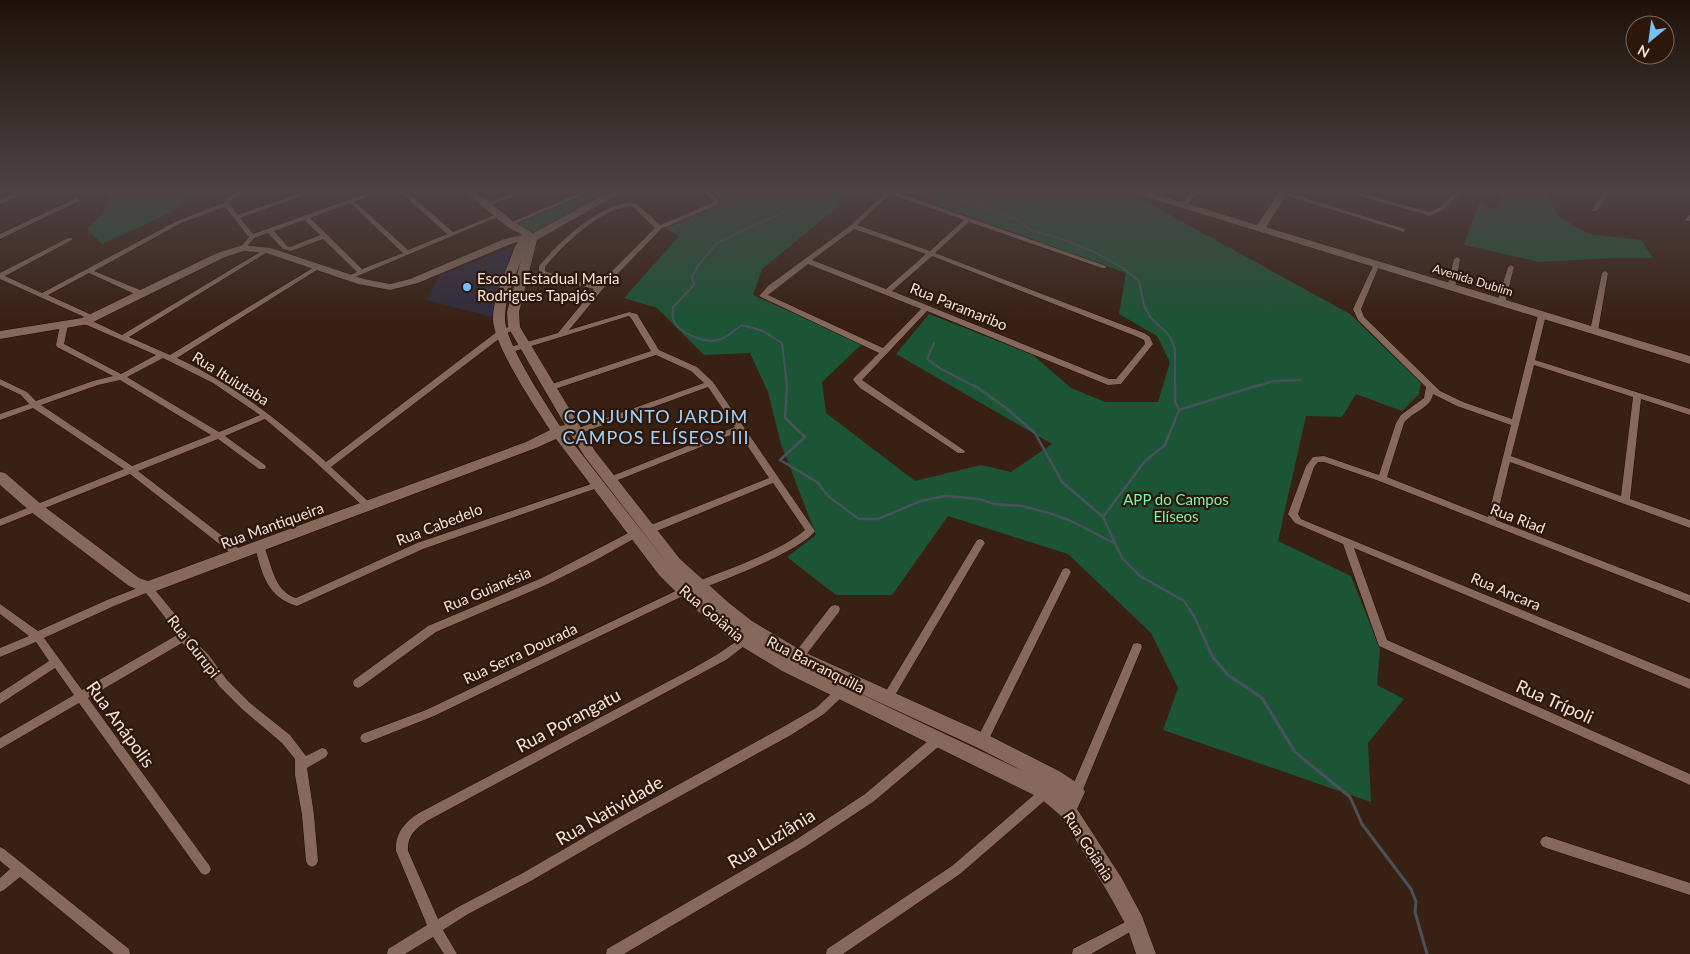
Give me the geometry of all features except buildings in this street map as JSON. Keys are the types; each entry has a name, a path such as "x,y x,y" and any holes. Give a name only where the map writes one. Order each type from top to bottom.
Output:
{"street":[{"path":"43,295 156,235"},
{"path":"243,248 252,237 259,235"},
{"path":"273,235 287,249 295,248 324,236 360,271"},
{"path":"388,235 407,252"},
{"path":"348,278 360,271 450,235"},
{"path":"528,235 532,237"},
{"path":"537,235 518,249 500,307 501,333 534,396 557,432 584,456 641,532"},
{"path":"576,235 541,267 542,272 549,276 599,288"},
{"path":"562,333 599,288 652,235"},
{"path":"842,235 771,288 764,294 764,298 884,352"},
{"path":"877,235 930,253"},
{"path":"888,292 951,235"},
{"path":"1013,235 1104,267"},
{"name":"Avenida Dublim","path":"1281,235 1690,360"},
{"path":"0,335 88,320 216,257 243,248 267,250 375,286 396,287 502,243 532,237"},
{"path":"532,237 513,312 514,327 574,429 584,456"},
{"path":"0,276 70,240"},
{"path":"122,338 267,250"},
{"name":"Rua Paramaribo","path":"806,261 888,292 1108,382 1118,382 1149,344 1148,339 1141,334 930,253"},
{"path":"1451,288 1457,258"},
{"path":"1377,264 1358,306 1358,314 1430,388 1453,401 1515,423"},
{"path":"171,358 318,267"},
{"path":"1501,303 1511,267"},
{"path":"90,271 142,294"},
{"path":"1594,331 1605,273"},
{"name":"Rua Ituiutaba","path":"0,276 43,295 122,338 171,358 216,382 266,416 368,506"},
{"path":"926,308 857,380 862,386 962,451"},
{"path":"509,350 617,316 633,315 656,352 694,369 710,384 810,531 796,542 691,588"},
{"path":"1491,522 1542,315"},
{"path":"64,325 60,345 120,377 238,447 262,467"},
{"path":"325,467 501,333 514,327"},
{"path":"550,388 656,352"},
{"path":"0,417 96,383 120,377 162,355"},
{"path":"1530,362 1690,412"},
{"path":"0,382 24,394 32,400 33,404 130,470 239,554"},
{"path":"574,429 710,384"},
{"path":"1382,479 1400,423 1404,417 1428,399 1430,388"},
{"path":"1625,501 1637,396"},
{"path":"0,522 266,416"},
{"name":"Rua Cabedelo","path":"260,547 269,577 285,599 296,602 436,540 604,482 741,428"},
{"name":"Rua Mantiqueira","path":"0,654 38,638 98,607 531,445 557,432 574,429"},
{"path":"1507,458 1690,524"},
{"name":"Rua Riad","path":"1310,526 1298,521 1293,514 1310,466 1319,459 1382,479 1690,599"},
{"name":"Rua Gurupi","path":"0,477 36,508 134,582 148,588 176,622 183,636 246,706 286,739 301,757 301,775 308,816 312,862"},
{"name":"Rua Guianésia","path":"358,683 432,629 545,581 641,532 775,479"},
{"name":"Rua Ancara","path":"1310,526 1690,684"},
{"name":"Rua Goiânia","path":"641,532 664,571 691,588"},
{"name":"Rua Trípoli","path":"1347,540 1381,641 1690,780"},
{"path":"887,699 980,542"},
{"path":"982,742 1066,572"},
{"name":"Rua Barranquilla","path":"691,588 742,633 982,742 1053,777 1076,792"},
{"name":"Rua Serra Dourada","path":"366,738 430,713 691,588"},
{"name":"Rua Anápolis","path":"0,608 38,638 204,870"},
{"path":"798,657 835,608"},
{"name":"Rua Goiânia","path":"742,633 788,666 1046,792 1067,810 1104,868 1135,923 1146,954"},
{"name":"Rua Porangatu","path":"435,928 402,851 401,844 407,829 423,817 722,657 742,633"},
{"path":"0,744 183,636"},
{"path":"1067,810 1137,647"},
{"path":"0,699 56,662"},
{"name":"Rua Natividade","path":"393,954 464,910 525,878 787,731 820,711 840,692"},
{"name":"Rua Luziânia","path":"612,954 801,843 869,798 939,739"},
{"path":"302,765 322,753"},
{"path":"832,954 956,870 1046,792"},
{"path":"1546,842 1690,888"},
{"path":"0,853 124,954"},
{"path":"0,886 19,869"},
{"path":"1078,954 1135,923"},
{"path":"435,928 450,954"}],"shaded area":[{"name":"Escola Estadual Maria Rodrigues Tapajós","path":"513,246 492,317 426,300 440,275"}],"green space":[{"path":"93,235 123,235 102,244"},
{"name":"APP do Campos Elíseos","path":"676,235 804,235 762,269 753,295 862,344 822,382 826,413 915,481 981,465 1011,472 1052,444 896,354 929,314 1033,355 1071,388 1105,402 1158,402 1170,362 1157,336 1119,314 1126,273 1019,235 1205,235 1350,314 1421,383 1419,394 1402,411 1356,394 1342,417 1306,416 1278,541 1351,576 1380,649 1377,685 1404,699 1368,743 1371,802 1163,730 1178,688 1151,633 1068,554 948,516 892,595 836,595 787,557 816,535 781,444 768,392 750,353 704,355 657,308 624,298 679,236"},
{"path":"1468,235 1594,235 1641,240 1653,258 1539,262 1464,245"}],"waterway":[{"path":"735,235 717,243 697,267 692,277 694,285 673,307 673,319 680,329 686,333 699,339 713,341 728,336 742,325 763,331 782,343 787,386"},
{"path":"1046,235 1068,241 1096,253 1123,268 1139,281 1144,305 1150,317 1169,335 1175,349 1175,401 1179,410"},
{"path":"934,343 927,359 941,369 976,387"},
{"path":"1255,387 1273,381 1301,380"},
{"path":"974,385 1006,408 1035,433 1062,482 1103,517"},
{"path":"1179,410 1259,385"},
{"path":"787,386 785,418 805,437 780,460 817,482 828,496 859,519 878,519 921,501 945,496 958,497 979,499 994,504 1022,506 1049,513 1069,520 1114,543"},
{"path":"1103,517 1145,461 1165,445 1179,410"},
{"path":"1103,517 1122,558 1140,576 1184,601 1194,616 1203,636"},
{"path":"1203,635 1212,656 1228,675 1262,698 1295,752 1350,797 1362,824 1411,889 1416,902 1415,912 1427,954"}],"place":[{"name":"Escola Estadual Maria Rodrigues Tapajós","path":"467,287"}],"district":[{"name":"CONJUNTO JARDIM CAMPOS ELÍSEOS III","path":"656,426"}]}
